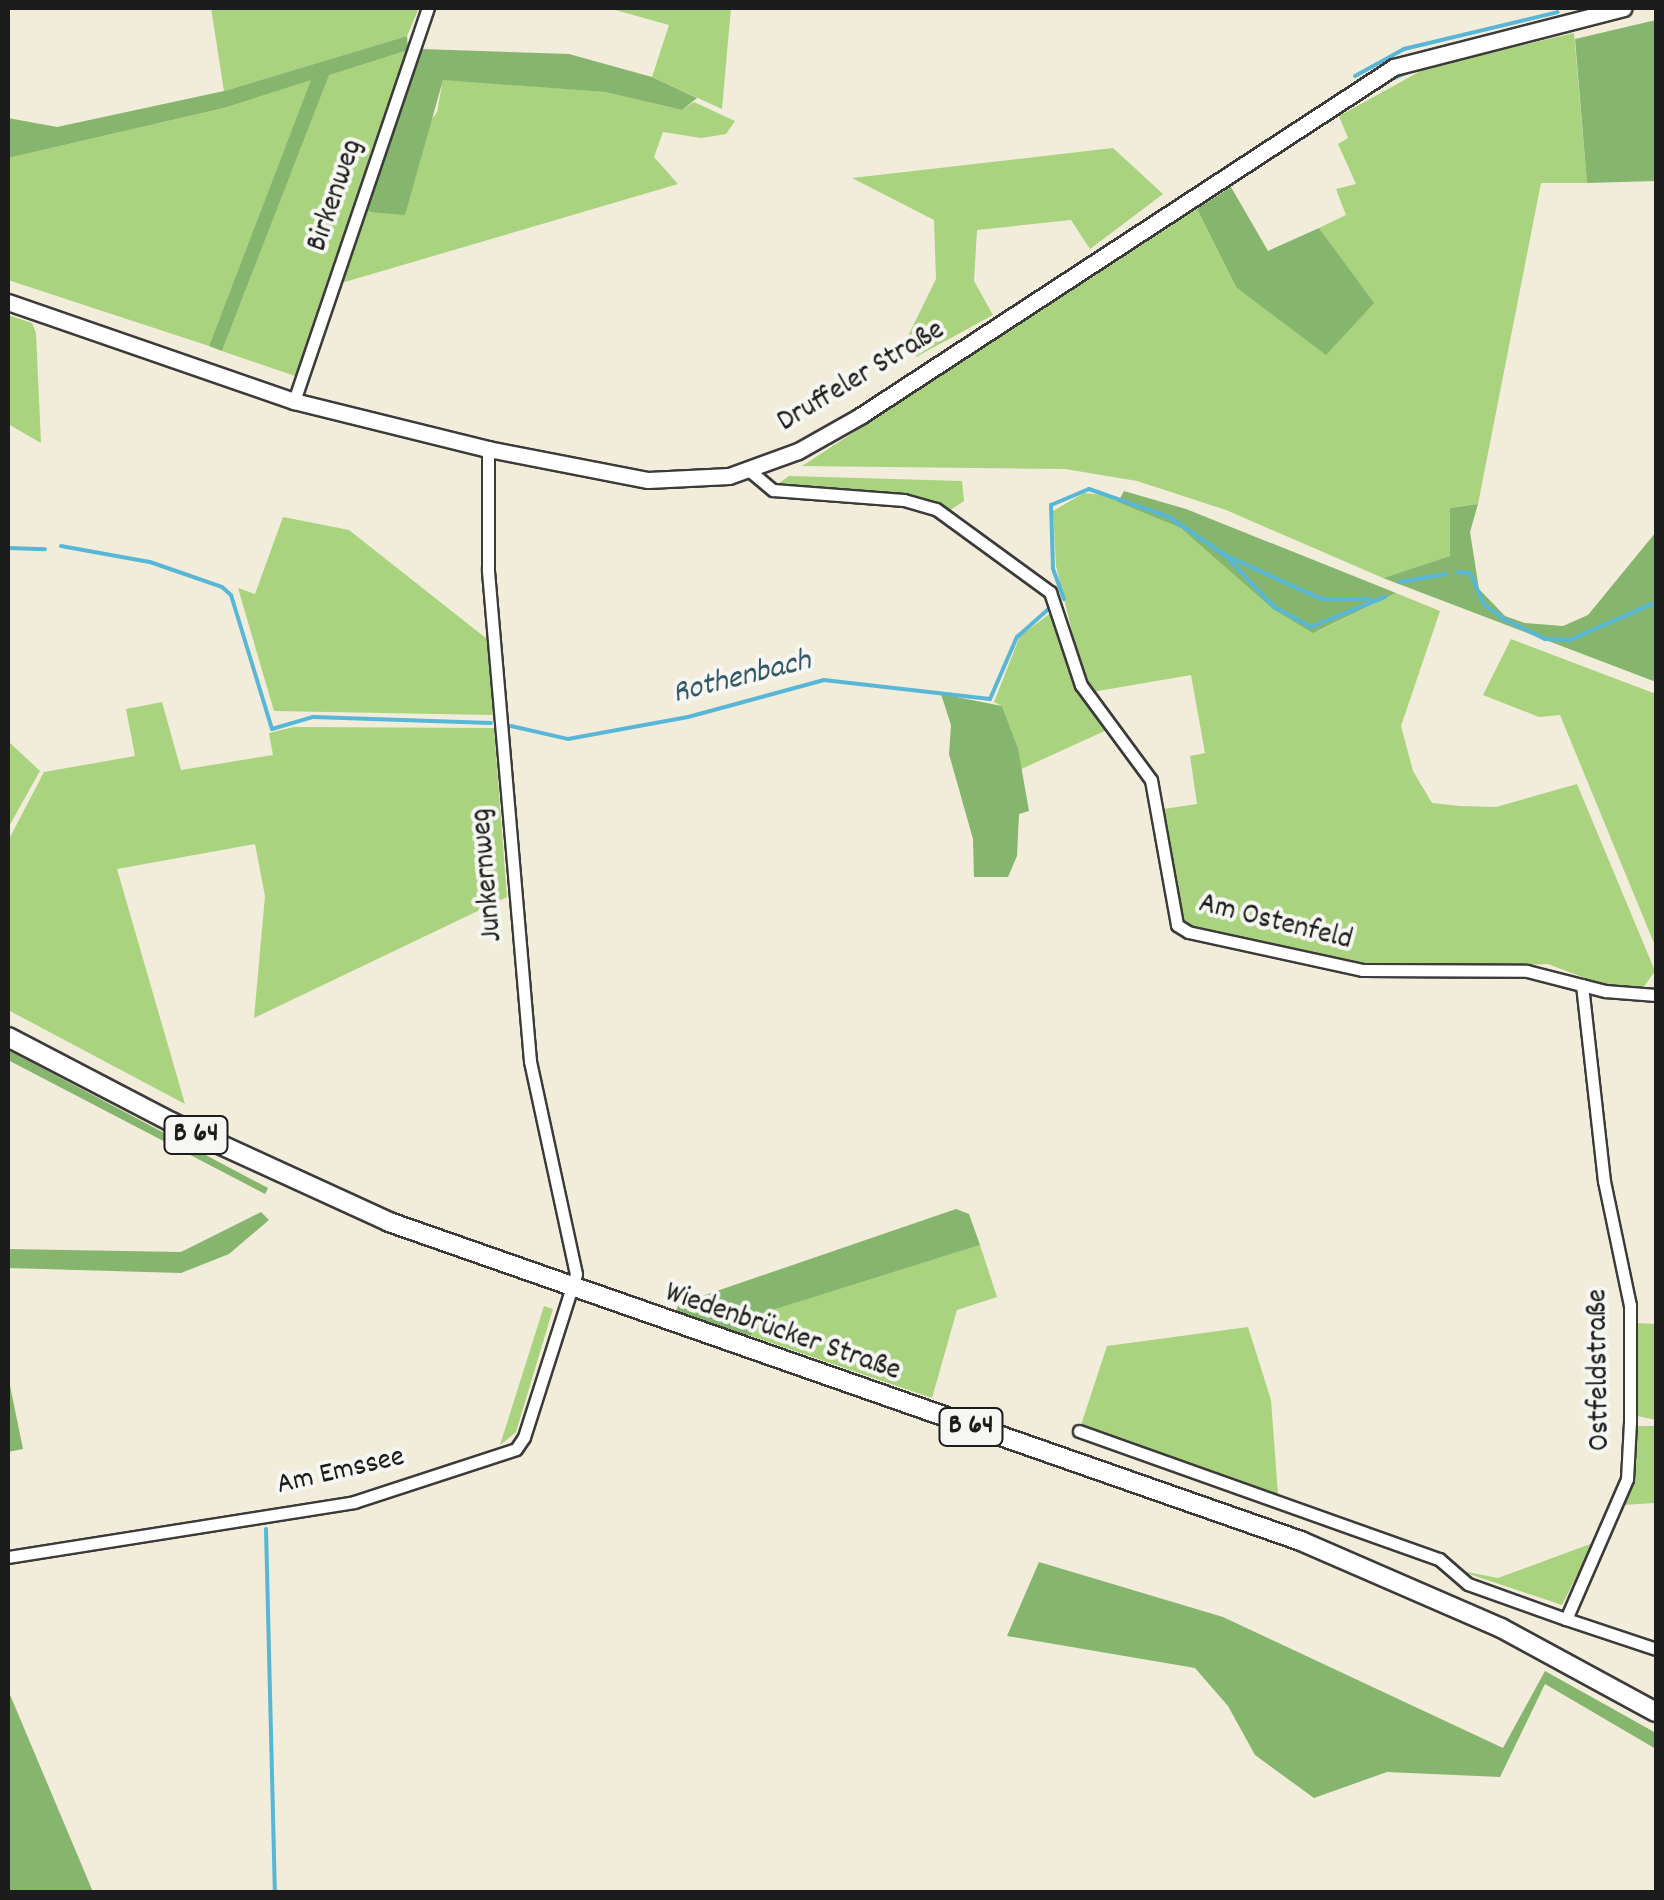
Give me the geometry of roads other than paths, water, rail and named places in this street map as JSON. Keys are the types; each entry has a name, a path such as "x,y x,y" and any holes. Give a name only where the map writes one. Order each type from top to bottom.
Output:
{"main road":[{"name":"Wiedenbrücker Straße","path":"8,1037 301,1184 570,1290 1301,1541 1501,1628 1656,1712"}],"street":[{"name":"Birkenweg","path":"294,400 428,8"},
{"name":"Druffeler Straße","path":"8,302 294,400 488,450 648,480 750,470 860,416 1394,66 1571,14 1624,8"},
{"name":"Junkernweg","path":"488,450 488,569 530,1061 573,1244 570,1290"},
{"name":"Am Ostenfeld","path":"750,470 773,490 904,500 936,509 1050,592 1081,685 1150,780 1177,925 1188,932 1362,970 1527,971 1605,992"},
{"path":"1582,986 1589,1003 1605,992 1656,994"},
{"name":"Ostfeldstraße","path":"1566,1619 1627,1479 1630,1422 1630,1305 1604,1181 1589,1003"},
{"name":"Am Emssee","path":"8,1557 354,1502 516,1449 570,1290"},
{"path":"1079,1430 1439,1559 1468,1584 1656,1650"}],"waterway":[{"path":"1355,76 1404,49 1558,12"},
{"path":"1504,46 1545,37"},
{"path":"1381,84 1413,70"},
{"path":"1319,126 1348,106"},
{"name":"Rothenbach","path":"1064,599 1053,568 1051,505 1089,489 1169,517 1225,555 1274,607 1311,627 1385,597"},
{"name":"Rothenbach","path":"61,546 150,562 222,587 231,595 272,729 313,717 491,723"},
{"name":"Rothenbach","path":"8,548 45,549"},
{"name":"Rothenbach","path":"1225,555 1321,599 1370,599"},
{"name":"Rothenbach","path":"1458,572 1470,573 1484,604 1504,619 1545,639 1570,640 1656,602"},
{"name":"Rothenbach","path":"1399,582 1446,574"},
{"name":"Rothenbach","path":"511,726 568,739 688,717 824,680 990,699 1017,637 1052,606"},
{"path":"266,1529 275,1892"}]}
